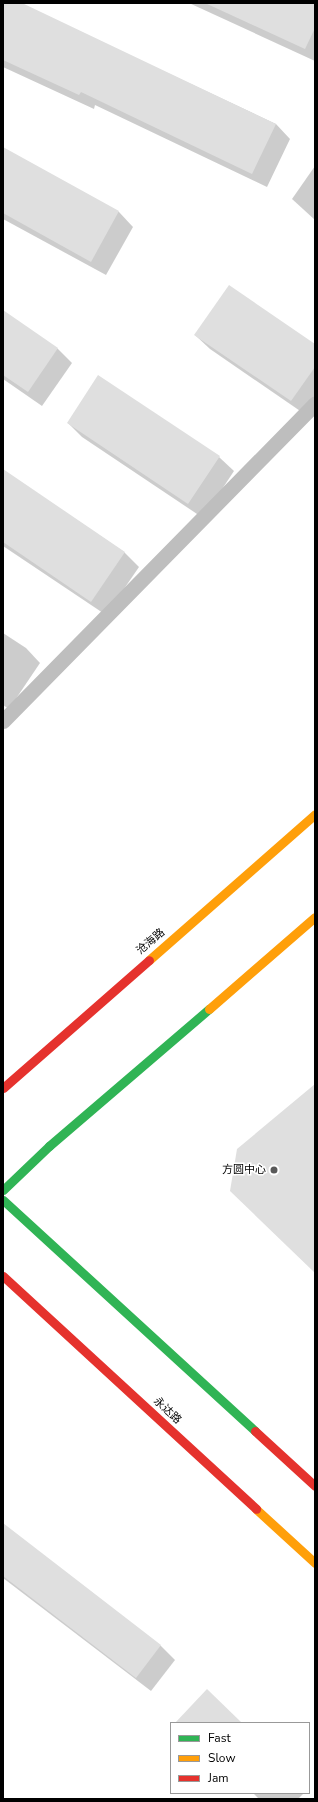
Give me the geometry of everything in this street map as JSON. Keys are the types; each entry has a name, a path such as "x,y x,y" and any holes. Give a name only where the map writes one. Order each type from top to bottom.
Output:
{"main road":[{"name":"沧海路","path":"3,1088 315,814"},
{"path":"3,1190 49,1146 315,917"},
{"path":"3,1200 315,1486"},
{"name":"永达路","path":"3,1276 315,1563"}],"lane":[{"path":"3,721 315,403"}],"building":[{"path":"3,3 22,3 276,124 252,174 81,92 79,95 3,60"},
{"path":"205,3 315,3 315,28 305,49"},
{"path":"3,147 119,211 91,262 3,213"},
{"path":"229,285 315,344 315,367 291,401 194,335"},
{"path":"3,310 58,348 28,392 3,375"},
{"path":"98,375 220,456 188,504 67,423"},
{"path":"3,469 125,552 91,602 3,542"},
{"name":"方圆中心","path":"315,1084 315,1273 230,1191 237,1149"},
{"path":"3,1523 161,1645 136,1678 3,1576"},
{"path":"207,1689 241,1722 176,1722"}],"traffic: fast":[{"path":"3,1190 49,1146 209,1009"},
{"path":"3,1200 255,1431"}],"traffic: slow":[{"path":"149,960 315,814"},
{"path":"209,1009 315,917"},
{"path":"256,1509 315,1563"}],"traffic: jam":[{"path":"3,1088 149,960"},
{"path":"3,1276 256,1509"},
{"path":"255,1431 315,1486"}],"place":[{"name":"方圆中心","path":"274,1170"}]}
